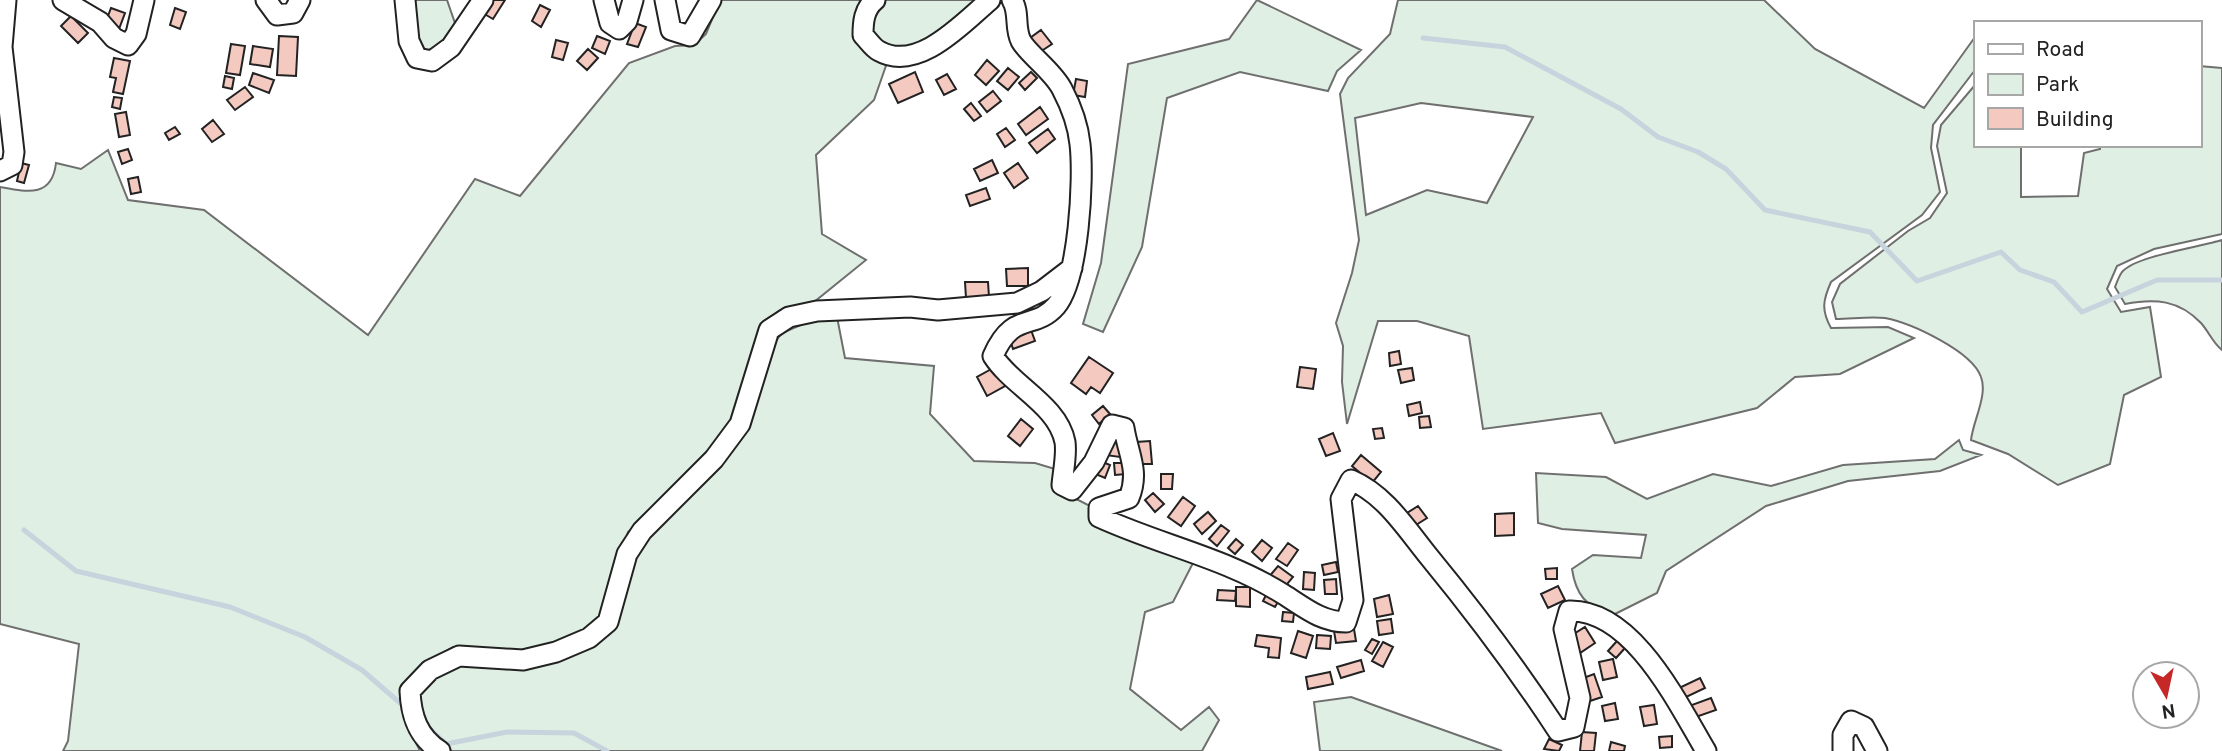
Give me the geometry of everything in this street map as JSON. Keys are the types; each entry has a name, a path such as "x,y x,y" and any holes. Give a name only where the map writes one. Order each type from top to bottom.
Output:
{"street":[{"path":"0,171 12,165 14,152 2,47 6,0"},
{"path":"64,0 100,22 114,38 128,45 136,34 144,0"},
{"path":"266,0 278,15 293,13 300,0"},
{"path":"405,0 409,41 417,58 432,61 450,47 483,0"},
{"path":"604,0 610,23 619,29 627,22 633,0"},
{"path":"665,0 671,30 690,36 711,0"},
{"path":"875,0 869,4 863,19 863,35 879,51 901,55 924,52 990,0"},
{"path":"1012,0 1017,8 1021,41 1060,85 1072,109 1080,145 1079,218 1072,267 1056,306 1014,326 1000,339 993,356 1003,372 1058,423 1065,443 1062,485 1072,490 1084,479 1112,425 1124,428 1134,459 1132,489 1129,498 1099,508 1099,517 1222,562 1260,579 1328,622 1346,622 1353,600 1341,499 1351,480 1371,489 1396,516 1508,656 1558,731 1574,727 1580,698 1564,629 1569,611 1585,611 1634,643 1658,671 1706,751"},
{"path":"440,751 425,741 411,713 411,691 430,670 459,656 523,660 589,638 608,621 627,554 642,531 714,459 740,424 769,330 789,317 817,311 910,307 938,310 1017,303 1042,291 1072,267"},
{"path":"1843,751 1843,734 1851,721 1864,727 1877,751"}],"green space":[{"path":"408,0 447,0 457,29 431,58 419,54"},
{"path":"720,0 867,0 858,22 888,60 874,100 816,155 822,234 866,260 814,302 779,311 759,329 733,424 670,499 628,532 602,619 584,635 518,653 453,647 422,666 402,691 404,718 420,751 63,751 68,741 79,644 0,624 0,187 37,190 49,182 56,163 81,169 108,150 128,200 204,210 368,335 475,179 520,196 629,63 675,46 694,45 706,34"},
{"path":"885,0 982,0 919,49 897,51 870,34 876,7"},
{"path":"1257,0 1361,50 1337,71 1328,91 1240,72 1167,98 1142,247 1103,332 1083,324 1101,263 1128,64 1229,39"},
{"path":"1398,0 1764,0 1815,49 1924,108 1974,38 1974,71 1933,125 1931,148 1940,192 1922,215 1831,282 1825,300 1824,310 1831,328 1888,327 1914,338 1840,374 1795,377 1757,408 1615,443 1601,413 1483,429 1469,336 1417,321 1378,321 1347,424 1342,382 1343,346 1336,323 1359,240 1340,94 1348,78 1390,34","holes":["1421,103 1533,117 1487,203 1427,190 1366,215 1355,118"]},
{"path":"2201,66 2222,68 2222,234 2154,249 2117,266 2107,289 2121,312 2150,307 2161,377 2124,395 2110,464 2058,485 2008,454 1971,440 1983,384 1975,367 1954,348 1924,332 1885,318 1836,319 1832,302 1840,284 1908,231 1930,218 1947,193 1937,146 1941,125 1974,86 1974,147 2021,147 2021,197 2078,196 2084,153 2100,149 2201,147"},
{"path":"2222,240 2222,350 2201,323 2184,309 2156,301 2125,304 2115,287 2122,272 2140,261"},
{"path":"837,317 845,358 934,366 930,414 974,461 1035,463 1055,469 1057,489 1092,507 1113,530 1193,563 1173,602 1145,612 1130,689 1181,730 1209,707 1219,720 1202,751 452,751 428,739 416,691 444,669 593,641 639,546 723,461 768,351 782,333 810,321"},
{"path":"1959,440 1963,450 1981,455 1940,471 1848,481 1766,506 1666,571 1657,593 1609,617 1594,608 1579,593 1572,569 1593,555 1641,558 1646,535 1562,529 1538,523 1536,473 1606,477 1647,499 1713,474 1771,486 1843,465 1935,459"},
{"path":"1351,697 1502,751 1320,751 1314,702"}],"building":[{"path":"488,0 505,0 493,19 481,12"},
{"path":"540,5 550,10 541,27 532,21"},
{"path":"111,8 125,13 119,29 105,24"},
{"path":"175,8 186,12 180,29 170,25"},
{"path":"71,16 88,33 78,43 61,26"},
{"path":"635,23 646,27 638,47 627,44"},
{"path":"1041,30 1052,44 1040,52 1030,38"},
{"path":"279,36 298,37 296,76 277,75"},
{"path":"597,36 610,41 605,54 592,48"},
{"path":"556,40 568,43 563,60 552,57"},
{"path":"231,44 245,46 240,75 226,73"},
{"path":"253,46 273,49 270,67 250,64"},
{"path":"588,49 598,58 587,70 577,61"},
{"path":"114,58 130,61 123,94 113,92 116,78 110,77"},
{"path":"987,60 999,71 986,85 975,75"},
{"path":"1008,68 1019,77 1008,90 997,81"},
{"path":"915,72 923,92 898,103 889,84"},
{"path":"1031,72 1037,78 1025,90 1019,83"},
{"path":"253,73 274,80 269,93 249,85"},
{"path":"947,74 956,89 944,95 936,80"},
{"path":"225,76 234,78 232,89 223,87"},
{"path":"1076,79 1087,81 1085,97 1073,95"},
{"path":"245,87 253,97 235,110 227,100"},
{"path":"993,91 1001,101 987,112 979,102"},
{"path":"114,97 122,98 120,109 112,107"},
{"path":"971,103 981,116 974,121 964,109"},
{"path":"1040,107 1048,119 1026,135 1018,124"},
{"path":"126,112 130,135 119,137 115,114"},
{"path":"213,120 224,134 212,142 202,129"},
{"path":"175,127 180,134 169,140 165,133"},
{"path":"1006,128 1015,140 1005,147 997,134"},
{"path":"1048,129 1055,139 1037,153 1029,143"},
{"path":"128,149 132,160 122,164 118,152"},
{"path":"992,160 998,173 980,181 974,169"},
{"path":"21,163 29,165 24,183 17,181"},
{"path":"1018,163 1028,178 1014,188 1004,173"},
{"path":"138,177 141,192 131,194 128,179"},
{"path":"986,188 990,199 970,206 966,195"},
{"path":"1028,268 1028,286 1007,286 1006,269"},
{"path":"965,282 988,282 989,297 966,298"},
{"path":"1031,330 1035,341 1013,349 1009,337"},
{"path":"1399,351 1401,364 1390,366 1389,353"},
{"path":"1089,357 1113,373 1100,393 1091,387 1086,394 1071,383"},
{"path":"995,367 1005,386 987,396 977,377"},
{"path":"1300,367 1316,369 1313,389 1297,387"},
{"path":"1412,368 1414,380 1401,383 1398,370"},
{"path":"1420,402 1422,413 1409,416 1407,405"},
{"path":"1103,406 1110,414 1099,424 1092,415"},
{"path":"1429,416 1431,427 1420,428 1419,417"},
{"path":"1021,419 1033,429 1020,446 1008,436"},
{"path":"1382,428 1384,438 1375,439 1373,429"},
{"path":"1333,433 1340,451 1326,456 1319,439"},
{"path":"1107,441 1122,443 1120,457 1105,455"},
{"path":"1150,441 1152,464 1138,464 1136,442"},
{"path":"1361,455 1381,472 1372,483 1352,466"},
{"path":"1098,460 1110,465 1105,478 1093,473"},
{"path":"1114,463 1126,463 1126,474 1115,475"},
{"path":"1161,474 1173,474 1172,489 1161,489"},
{"path":"1153,493 1164,504 1155,512 1145,500"},
{"path":"1183,497 1195,506 1181,526 1168,517"},
{"path":"1418,506 1427,518 1416,525 1407,513"},
{"path":"1208,512 1216,521 1202,534 1194,524"},
{"path":"1514,513 1514,535 1495,536 1495,514"},
{"path":"1221,525 1229,531 1217,546 1209,539"},
{"path":"1236,539 1243,545 1235,554 1228,548"},
{"path":"1262,540 1272,548 1262,561 1252,552"},
{"path":"1288,543 1298,550 1287,566 1276,559"},
{"path":"1336,562 1338,572 1324,575 1322,565"},
{"path":"1278,566 1293,577 1283,589 1268,578"},
{"path":"1557,568 1557,579 1546,579 1545,569"},
{"path":"1304,572 1315,573 1314,590 1303,589"},
{"path":"1336,579 1337,594 1325,594 1324,580"},
{"path":"1558,586 1565,600 1548,608 1541,594"},
{"path":"1236,587 1250,587 1250,607 1236,606"},
{"path":"1218,590 1236,591 1235,601 1217,600"},
{"path":"1267,593 1279,600 1275,607 1263,601"},
{"path":"1389,595 1393,614 1377,617 1374,599"},
{"path":"1283,612 1294,613 1293,622 1282,621"},
{"path":"1391,619 1393,633 1379,635 1377,621"},
{"path":"1585,627 1595,643 1580,653 1569,637"},
{"path":"1354,629 1356,641 1336,643 1334,631"},
{"path":"1298,631 1313,636 1306,658 1291,653"},
{"path":"1257,635 1281,638 1279,658 1268,657 1269,648 1255,646"},
{"path":"1317,635 1331,636 1330,649 1316,648"},
{"path":"1372,639 1379,642 1372,654 1365,650"},
{"path":"1617,641 1625,648 1616,658 1608,651"},
{"path":"1383,642 1393,647 1383,667 1372,661"},
{"path":"1613,659 1617,677 1603,680 1599,662"},
{"path":"1361,660 1364,671 1341,678 1337,667"},
{"path":"1330,672 1333,684 1308,689 1306,677"},
{"path":"1594,674 1602,697 1587,702 1578,680"},
{"path":"1700,678 1705,688 1682,699 1677,689"},
{"path":"1711,698 1716,710 1693,718 1689,706"},
{"path":"1615,703 1618,719 1605,721 1602,706"},
{"path":"1654,705 1657,724 1644,726 1640,707"},
{"path":"1582,732 1596,733 1594,751 1580,751"},
{"path":"1672,736 1672,747 1660,748 1659,737"},
{"path":"1549,739 1562,745 1559,751 1544,749"},
{"path":"1611,742 1625,746 1624,751 1609,751"}],"waterway":[{"path":"1423,38 1505,47 1621,109 1658,137 1698,152 1726,169 1765,210 1870,232 1917,281 2001,252 2020,270 2054,282 2082,312 2157,280 2222,280"},
{"path":"24,530 76,571 230,607 305,637 362,670 407,709"},
{"path":"428,727 446,744 507,732 574,733 607,751"}]}
